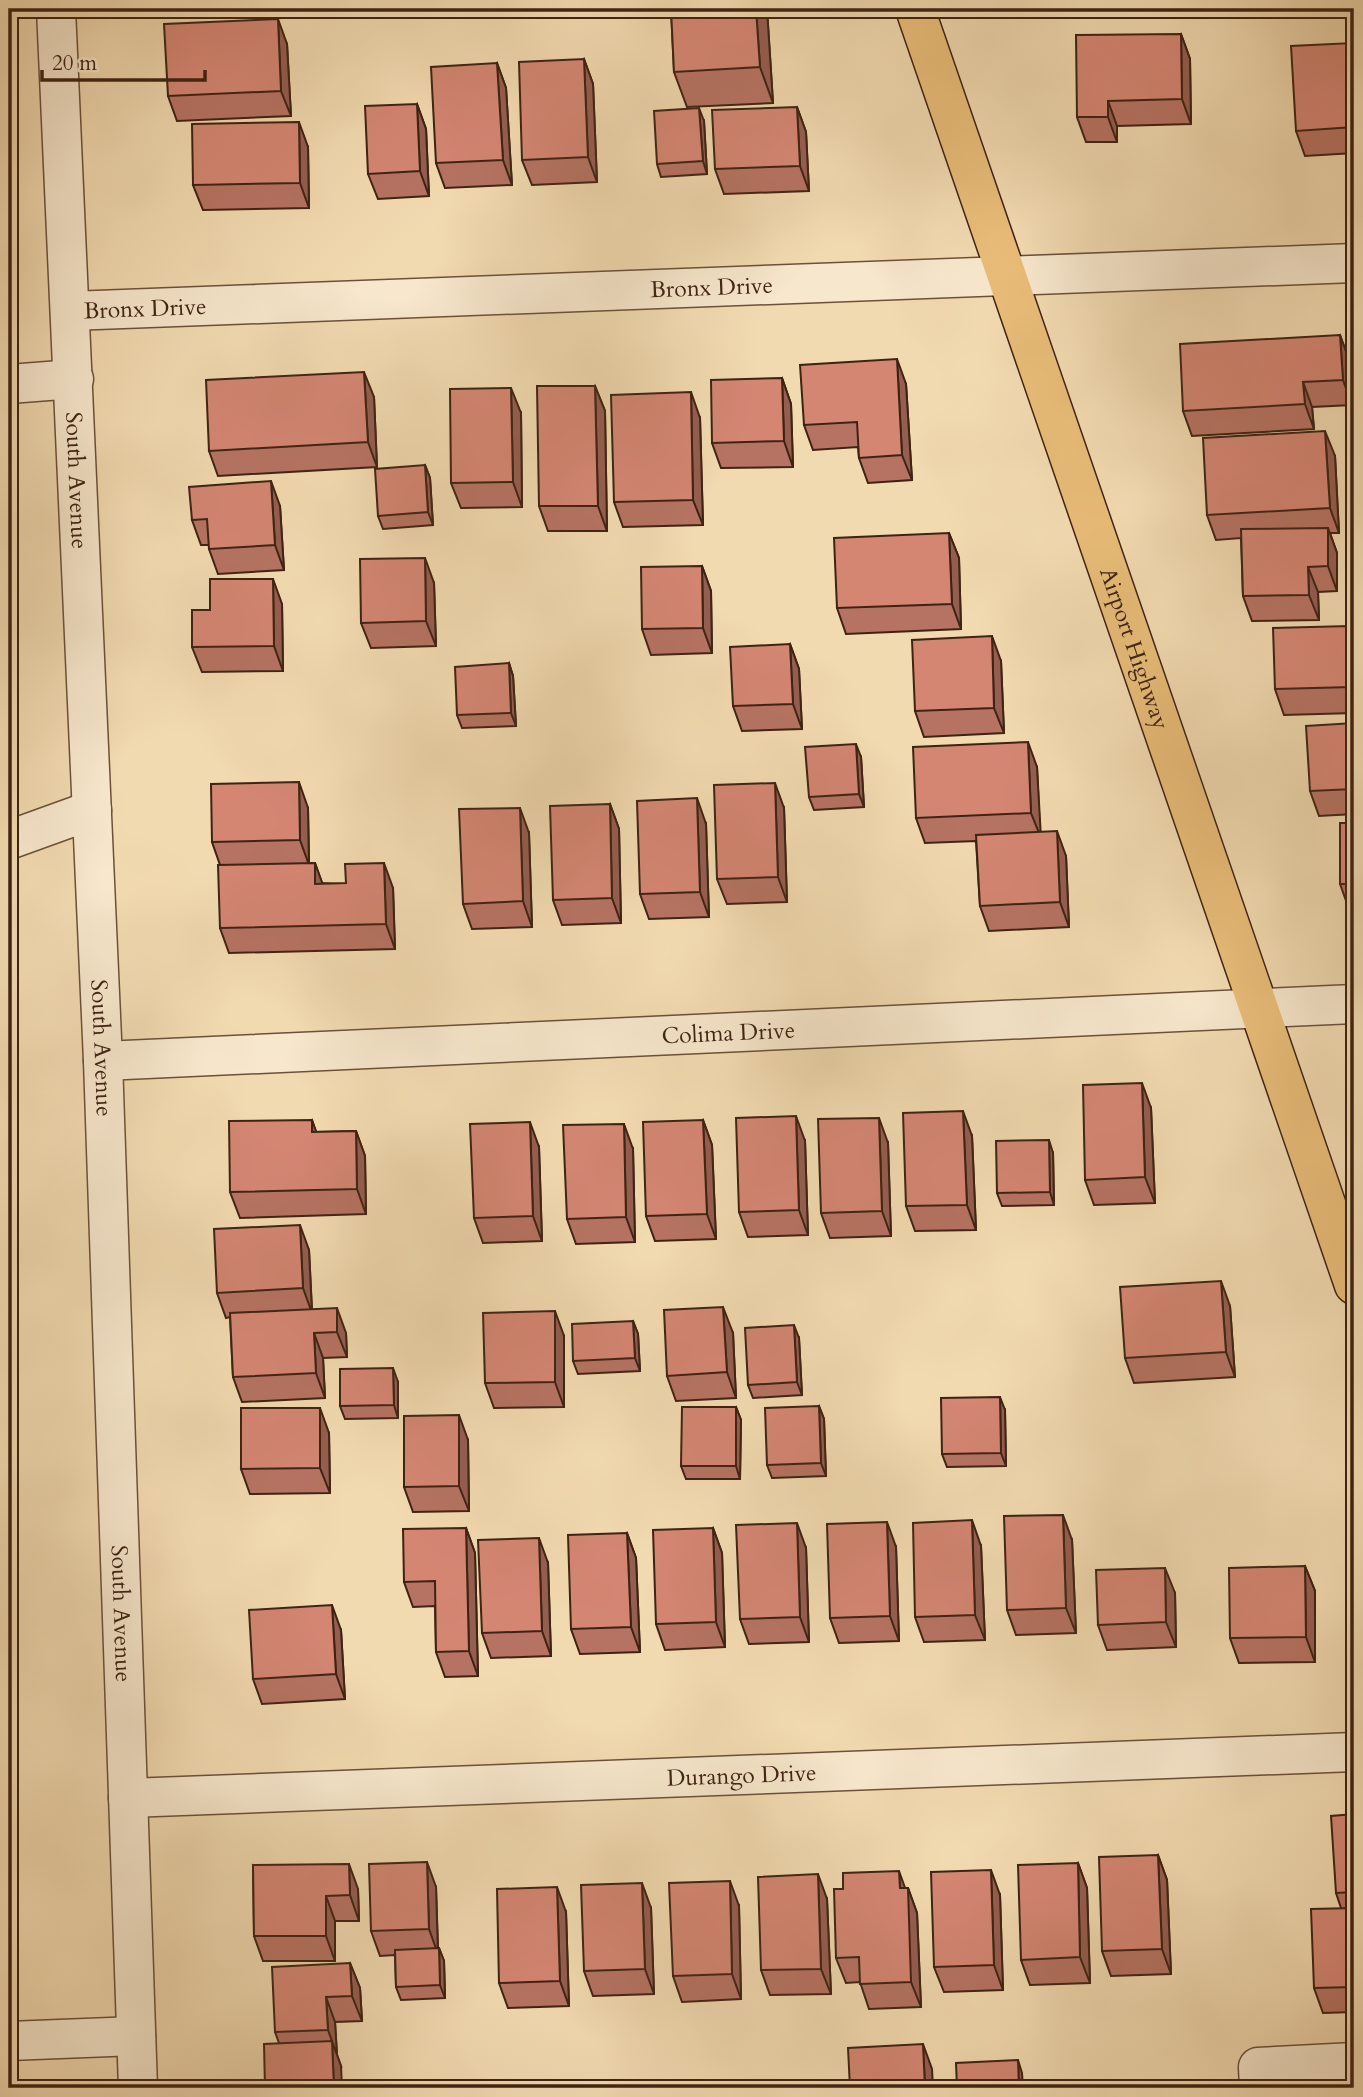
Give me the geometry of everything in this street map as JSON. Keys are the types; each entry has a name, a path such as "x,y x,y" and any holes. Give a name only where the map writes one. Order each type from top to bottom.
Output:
{"main road":[{"name":"Airport Highway","path":"915,9 1354,1285"}],"street":[{"name":"South Avenue","path":"55,9 71,311 103,1061 138,2088"},
{"name":"Bronx Drive","path":"71,311 1354,263"},
{"path":"9,384 74,379"},
{"path":"9,840 92,810"},
{"name":"Colima Drive","path":"103,1061 1354,1004"},
{"name":"Durango Drive","path":"128,1798 1354,1752"},
{"path":"9,2041 136,2036"},
{"path":"1259,2088 1258,2067 1354,2062"}],"building":[{"path":"671,9 756,9 760,67 674,72"},
{"path":"278,19 281,91 168,96 164,24"},
{"path":"1181,34 1182,99 1108,101 1108,117 1077,117 1076,35"},
{"path":"1353,43 1354,127 1296,131 1291,46"},
{"path":"584,59 588,157 522,160 519,62"},
{"path":"497,63 503,160 436,163 431,67"},
{"path":"417,104 420,171 368,174 365,106"},
{"path":"797,107 800,166 715,169 712,110"},
{"path":"699,108 703,161 657,164 654,111"},
{"path":"299,122 300,183 193,185 192,124"},
{"path":"1340,335 1343,380 1303,382 1305,404 1183,411 1180,344"},
{"path":"897,359 902,455 859,458 857,422 804,425 800,365"},
{"path":"364,372 368,442 209,451 206,380"},
{"path":"1351,372 1354,372 1354,423 1353,423"},
{"path":"782,378 784,441 712,443 711,380"},
{"path":"537,386 595,386 598,506 539,506"},
{"path":"511,388 513,482 451,483 450,389"},
{"path":"691,392 693,500 614,502 611,395"},
{"path":"1325,431 1330,508 1207,515 1203,438"},
{"path":"425,465 428,512 378,516 375,469"},
{"path":"271,481 275,545 209,549 207,519 192,520 189,487"},
{"path":"1328,528 1328,566 1308,567 1309,595 1243,596 1241,529"},
{"path":"949,533 952,604 837,608 834,538"},
{"path":"425,558 426,621 361,623 360,559"},
{"path":"702,566 703,628 642,629 641,567"},
{"path":"210,579 273,579 274,646 192,647 192,610 210,610"},
{"path":"1349,626 1352,687 1275,689 1273,628"},
{"path":"992,636 994,708 915,711 912,640"},
{"path":"790,644 793,704 733,706 730,647"},
{"path":"509,663 511,713 457,715 455,667"},
{"path":"1354,723 1354,789 1310,791 1306,726"},
{"path":"1028,742 1031,813 916,818 913,747"},
{"path":"856,744 859,794 809,797 805,747"},
{"path":"299,782 300,840 212,842 211,784"},
{"path":"775,783 778,877 717,879 714,785"},
{"path":"697,798 700,892 640,894 637,801"},
{"path":"610,804 612,898 553,900 550,806"},
{"path":"520,808 523,901 463,904 459,809"},
{"path":"1340,823 1354,823 1354,884 1340,884"},
{"path":"1057,831 1060,902 980,906 976,835"},
{"path":"315,863 315,884 346,883 345,864 384,863 386,924 220,928 218,865"},
{"path":"1142,1083 1145,1177 1085,1180 1083,1085"},
{"path":"963,1111 967,1205 906,1206 903,1113"},
{"path":"796,1116 799,1210 739,1212 736,1118"},
{"path":"879,1118 882,1211 821,1213 818,1119"},
{"path":"312,1120 312,1132 356,1131 357,1189 230,1192 229,1121"},
{"path":"703,1120 707,1214 646,1216 643,1122"},
{"path":"530,1122 533,1216 474,1218 470,1124"},
{"path":"624,1124 626,1217 567,1219 563,1125"},
{"path":"1049,1140 1050,1192 997,1193 996,1141"},
{"path":"300,1225 303,1288 217,1293 214,1229"},
{"path":"1221,1281 1226,1352 1125,1358 1120,1287"},
{"path":"723,1307 727,1372 667,1376 664,1310"},
{"path":"337,1308 337,1332 314,1333 316,1373 233,1377 230,1313"},
{"path":"555,1311 555,1382 485,1383 483,1313"},
{"path":"633,1321 635,1358 573,1361 572,1324"},
{"path":"794,1325 797,1382 748,1385 745,1328"},
{"path":"393,1368 394,1405 340,1406 340,1369"},
{"path":"1000,1397 1001,1453 942,1454 941,1398"},
{"path":"819,1406 821,1463 767,1465 765,1408"},
{"path":"682,1407 736,1407 736,1466 681,1466"},
{"path":"241,1408 320,1408 320,1468 241,1469"},
{"path":"459,1415 459,1486 404,1487 404,1416"},
{"path":"1063,1515 1066,1608 1007,1610 1004,1516"},
{"path":"972,1520 975,1615 915,1617 913,1523"},
{"path":"887,1522 890,1616 830,1618 827,1524"},
{"path":"797,1523 800,1617 740,1619 736,1525"},
{"path":"466,1528 469,1651 436,1652 435,1581 404,1582 403,1529"},
{"path":"713,1528 716,1622 656,1624 653,1530"},
{"path":"627,1533 631,1627 571,1629 568,1535"},
{"path":"539,1538 542,1631 482,1633 478,1540"},
{"path":"1305,1566 1306,1637 1230,1638 1229,1568"},
{"path":"1165,1568 1166,1622 1098,1625 1096,1570"},
{"path":"332,1605 336,1674 253,1679 249,1610"},
{"path":"1354,1814 1354,1892 1336,1893 1331,1816"},
{"path":"1158,1855 1162,1949 1102,1951 1099,1857"},
{"path":"427,1862 429,1929 371,1931 369,1864"},
{"path":"1078,1863 1080,1957 1021,1960 1018,1865"},
{"path":"349,1864 350,1895 326,1896 326,1936 254,1936 253,1865"},
{"path":"991,1870 994,1965 934,1967 931,1872"},
{"path":"899,1871 900,1888 908,1888 911,1982 860,1984 859,1957 836,1958 834,1889 843,1889 843,1873"},
{"path":"818,1874 821,1969 761,1970 758,1877"},
{"path":"730,1881 732,1974 673,1976 669,1883"},
{"path":"642,1883 645,1969 584,1971 581,1885"},
{"path":"557,1887 560,1981 499,1983 497,1889"},
{"path":"1354,1908 1354,1987 1314,1988 1311,1909"},
{"path":"439,1948 440,1985 396,1987 395,1950"},
{"path":"350,1963 352,1996 326,1997 328,2030 275,2032 272,1967"},
{"path":"332,2041 334,2088 265,2088 264,2044"},
{"path":"923,2044 925,2088 850,2088 848,2048"},
{"path":"1018,2060 1019,2088 957,2088 956,2063"}]}
